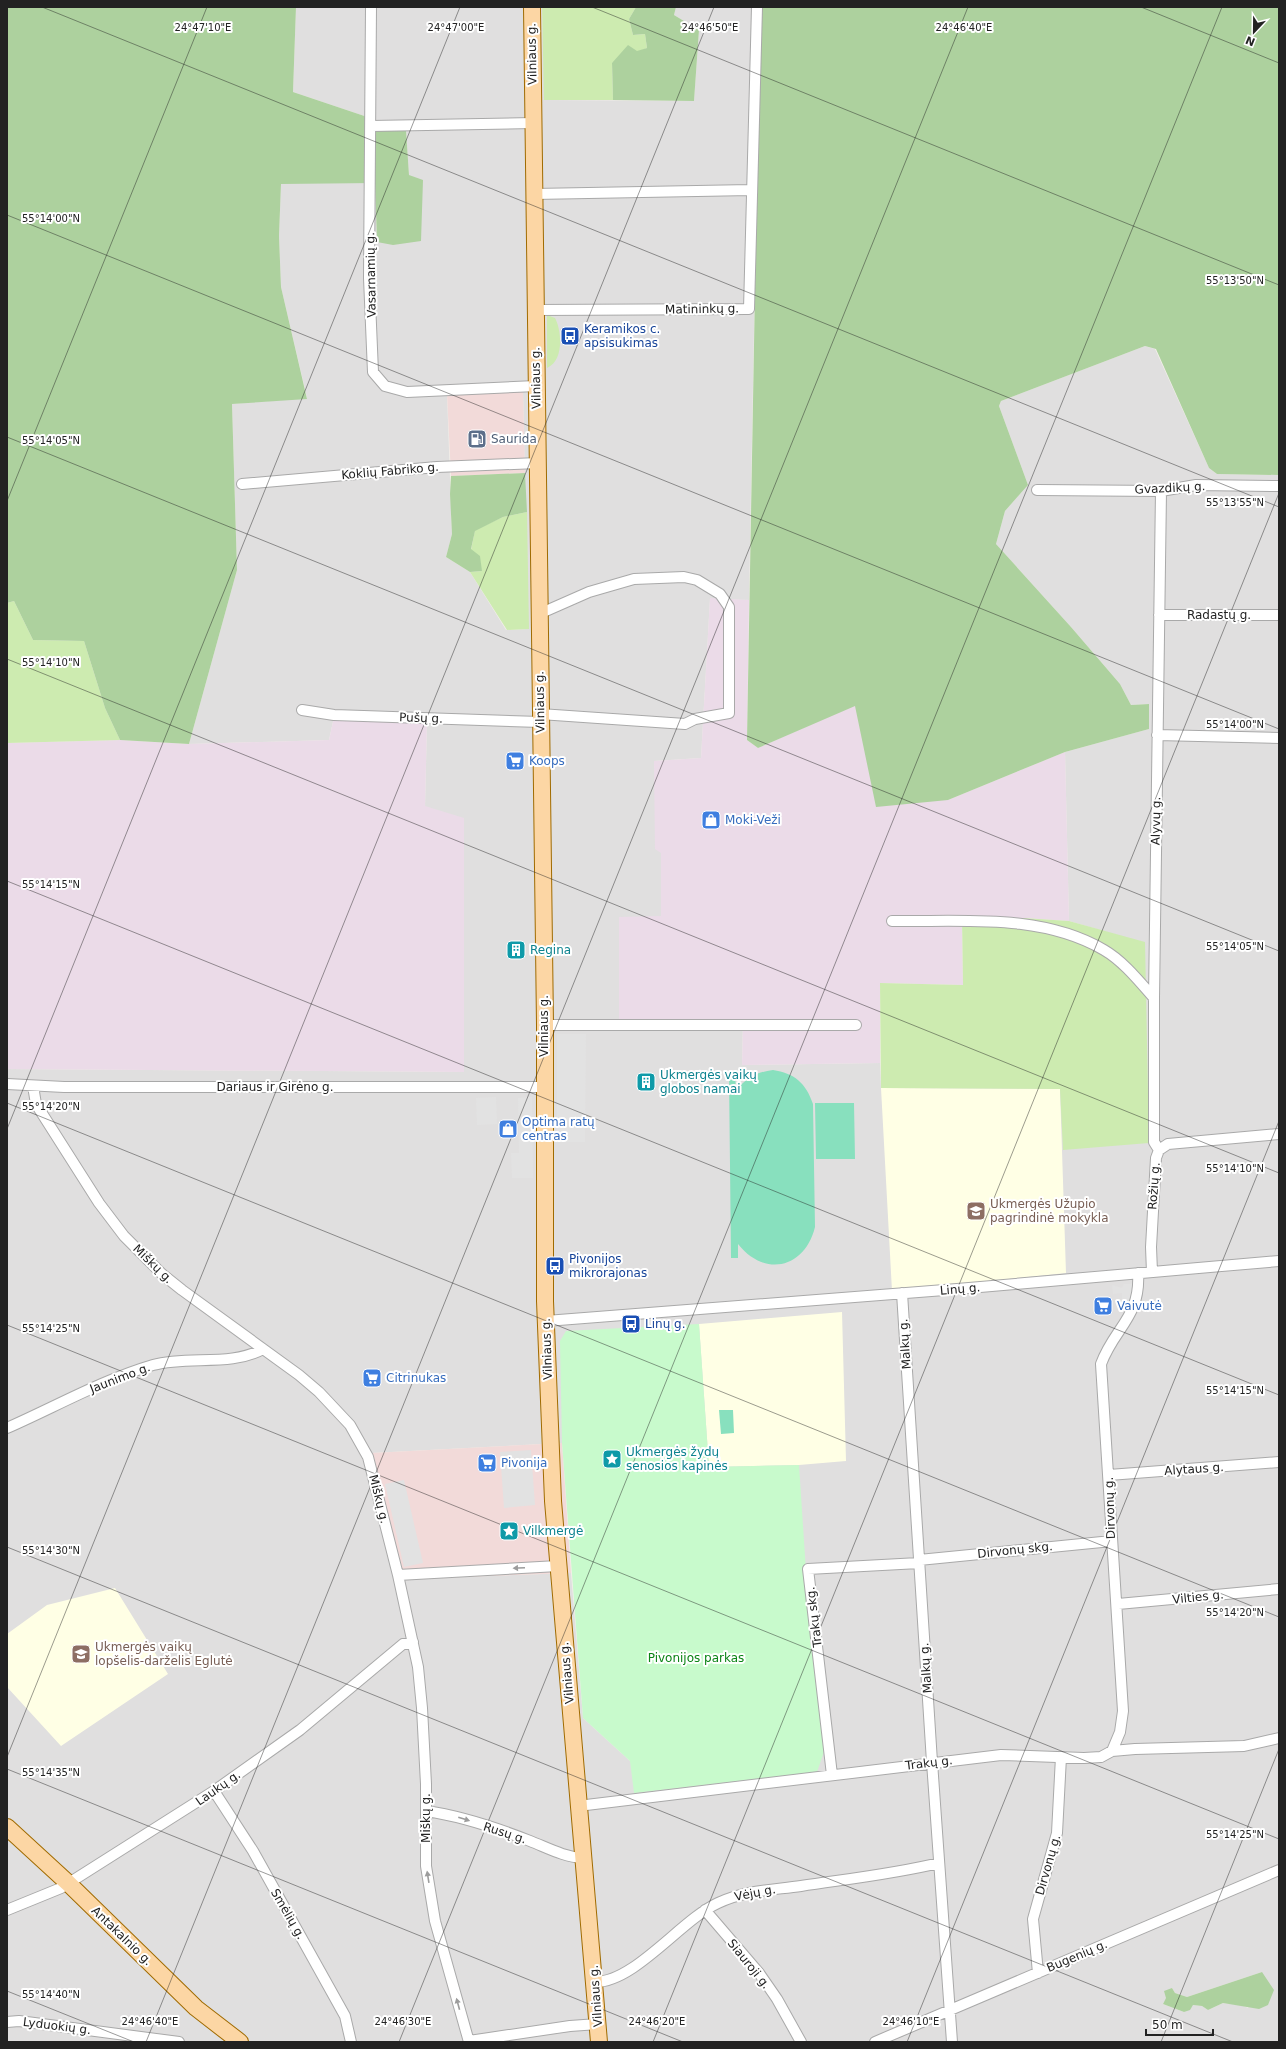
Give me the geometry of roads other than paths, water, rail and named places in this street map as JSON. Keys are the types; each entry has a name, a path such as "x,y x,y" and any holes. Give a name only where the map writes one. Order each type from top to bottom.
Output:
{"main road":[{"name":"Vilniaus g.","path":"532,7 545,1025 544,1087 546,1321 549,1439 558,1566 599,2042"},
{"name":"Antakalnio g.","path":"7,1828 68,1883 180,1993 236,2041"}],"street":[{"name":"Vasarnamių g.","path":"371,7 369,278 373,372 385,386 408,392 536,386"},
{"name":"Matininkų g.","path":"535,310 749,309 757,7"},
{"path":"371,126 534,122"},
{"path":"534,194 751,190"},
{"name":"Koklių Fabriko g.","path":"242,484 437,467 538,463"},
{"name":"Gvazdikų g.","path":"1037,490 1161,491 1196,485 1279,486"},
{"name":"Alyvų g.","path":"1159,1150 1154,1142 1154,998 1161,491"},
{"name":"Pušų g.","path":"302,710 334,715 540,718 685,724 695,719 729,713 729,607 720,594 697,580 684,577 634,579 589,592 539,614"},
{"name":"Radastų g.","path":"1159,615 1279,615"},
{"path":"1158,735 1279,738"},
{"path":"892,921 1014,923 1066,932 1104,950 1130,971 1154,998"},
{"path":"545,1025 856,1026"},
{"name":"Dariaus ir Girėno g.","path":"7,1084 33,1086 544,1087"},
{"name":"Miškų g.","path":"33,1086 36,1104 99,1202 124,1236 162,1274 264,1349 319,1392 350,1425 368,1457 398,1575 418,1667 422,1708 426,1811 426,1866 435,1921 469,2042"},
{"name":"Rožių g.","path":"1152,1272 1151,1247 1156,1158 1159,1150 1168,1144 1279,1134"},
{"name":"Linų g.","path":"546,1321 1279,1261"},
{"name":"Dirvonų g.","path":"1112,1751 1120,1732 1123,1711 1118,1604 1112,1541 1102,1364 1106,1351 1132,1314 1139,1282 1138,1273"},
{"name":"Malkų g.","path":"902,1293 932,1762 952,2042"},
{"name":"Jaunimo g.","path":"7,1428 96,1387 155,1365 244,1357 264,1349"},
{"name":"Alytaus g.","path":"1109,1475 1279,1462"},
{"name":"Dirvonų skg.","path":"919,1561 1112,1541"},
{"name":"Trakų skg.","path":"832,1775 808,1569 919,1561"},
{"path":"398,1575 558,1566"},
{"name":"Vilties g.","path":"1118,1604 1279,1589"},
{"name":"Laukų g.","path":"7,1910 61,1888 214,1791 300,1730 403,1644 413,1642"},
{"name":"Trakų g.","path":"578,1806 932,1762 1001,1755 1084,1758 1101,1757 1112,1751 1244,1746 1279,1738"},
{"name":"Dirvonų g.","path":"1038,1972 1033,1919 1057,1834 1061,1756"},
{"name":"Smėlių g.","path":"214,1791 253,1850 345,2016 351,2042"},
{"name":"Rusų g.","path":"426,1811 463,1819 530,1841 566,1856 583,1858"},
{"name":"Vėjų g.","path":"595,1982 605,1982 613,1979 632,1967 705,1910 738,1894 905,1871 939,1863"},
{"name":"Bugenių g.","path":"875,2042 1279,1870"},
{"name":"Siauroji g.","path":"705,1910 759,1973 777,1998 801,2042"},
{"name":"Lyduokių g.","path":"7,2022 19,2021 179,2042"},
{"path":"469,2042 570,2026 598,2024"}],"place":[{"name":"Keramikos c. apsisukimas","path":"570,336"},
{"name":"Saurida","path":"477,439"},
{"name":"Koops","path":"515,761"},
{"name":"Moki-Veži","path":"711,820"},
{"name":"Regina","path":"516,950"},
{"name":"Ukmergės vaikų globos namai","path":"646,1082"},
{"name":"Optima ratų centras","path":"508,1129"},
{"name":"Ukmergės Užupio pagrindinė mokykla","path":"976,1211"},
{"name":"Pivonijos mikrorajonas","path":"555,1266"},
{"name":"Vaivutė","path":"1103,1306"},
{"name":"Linų g.","path":"631,1324"},
{"name":"Citrinukas","path":"372,1378"},
{"name":"Ukmergės žydų senosios kapinės","path":"612,1459"},
{"name":"Pivonija","path":"487,1463"},
{"name":"Vilkmergė","path":"509,1531"},
{"name":"Ukmergės vaikų lopšelis-darželis Eglutė","path":"81,1654"}],"park label":[{"name":"Pivonijos parkas","path":"696,1658"}]}
